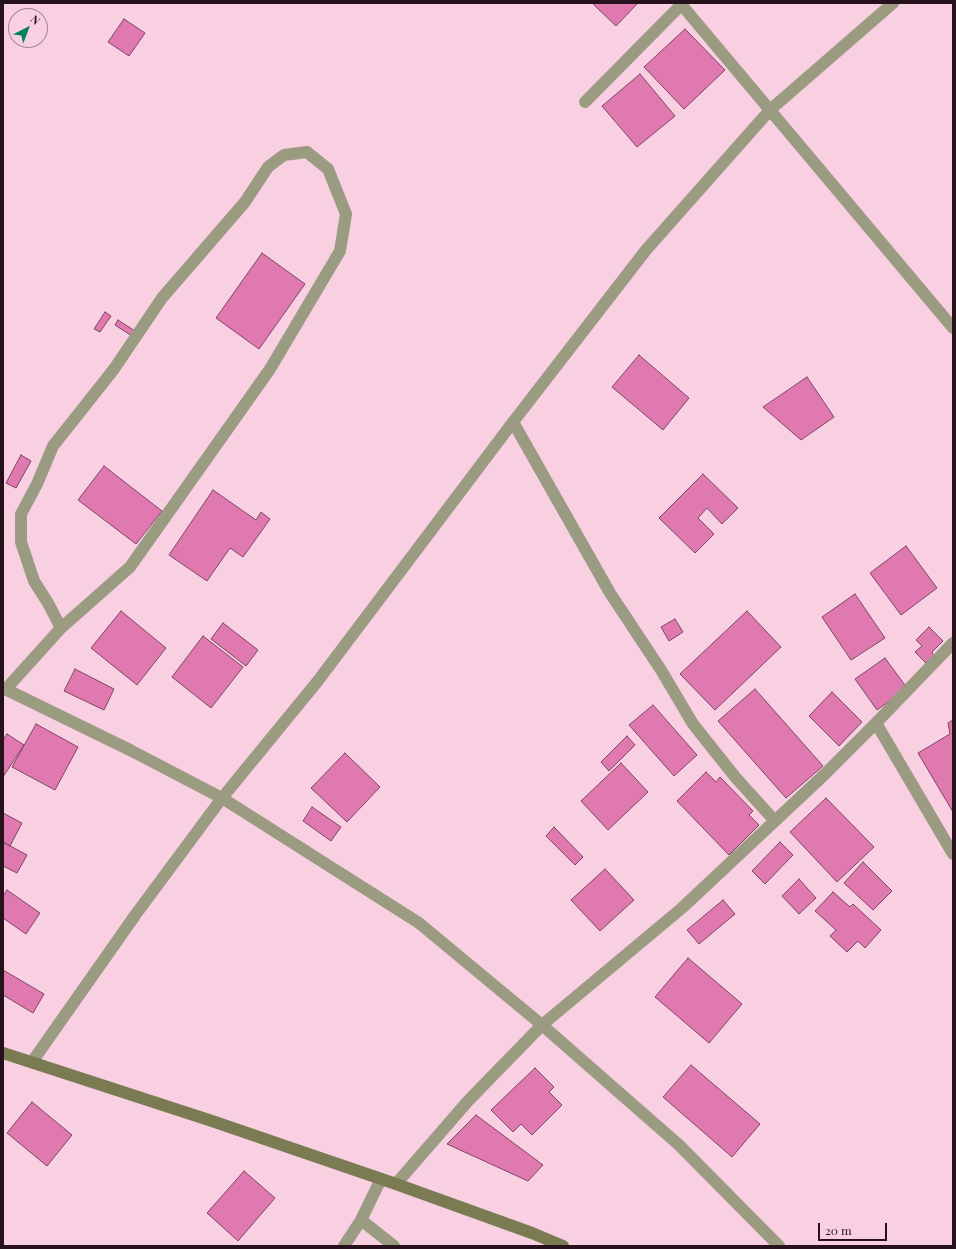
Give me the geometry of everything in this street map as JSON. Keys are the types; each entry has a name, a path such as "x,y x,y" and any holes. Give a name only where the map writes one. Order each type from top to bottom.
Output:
{"street":[{"path":"32,1062 136,914 222,798 317,682 513,422 646,250 770,110 893,3"},
{"path":"584,102 681,4 953,328"},
{"path":"61,628 48,603 34,582 21,542 22,514 37,484 53,446 114,368 162,298 246,202 268,167 284,155 307,152 328,169 346,214 340,251 270,368 130,567 61,628 4,688 130,750 222,798 419,922 542,1025 679,1145 779,1246"},
{"path":"513,422 610,593 661,670 693,724 736,778 774,820"},
{"path":"396,1184 468,1101 542,1025 682,908 774,820 825,774 953,643"},
{"path":"876,723 953,854"},
{"path":"3,1053 212,1121 396,1184 532,1233 563,1246"},
{"path":"344,1246 361,1220 381,1179"},
{"path":"361,1220 394,1246"}],"building":[{"path":"592,3 638,3 616,26"},
{"path":"124,19 145,33 129,56 108,42"},
{"path":"685,29 725,70 684,109 644,67"},
{"path":"640,74 675,116 637,147 602,106"},
{"path":"262,253 305,284 259,349 216,318"},
{"path":"105,312 111,316 100,332 94,329"},
{"path":"118,320 135,331 132,336 115,325"},
{"path":"639,355 689,398 663,430 612,387"},
{"path":"807,377 834,417 801,440 763,407"},
{"path":"21,455 31,461 16,488 6,483"},
{"path":"104,466 162,511 136,544 78,500"},
{"path":"703,474 738,508 722,524 707,508 698,518 714,534 695,553 659,518"},
{"path":"213,490 256,520 261,512 270,519 243,557 230,548 207,581 169,555"},
{"path":"906,546 937,588 901,615 870,573"},
{"path":"855,594 885,638 851,660 822,617"},
{"path":"121,611 166,648 137,685 91,648"},
{"path":"747,611 781,647 715,710 680,674"},
{"path":"675,619 683,632 669,641 661,627"},
{"path":"223,623 258,650 246,666 211,639"},
{"path":"929,627 943,641 932,652 934,657 927,664 915,652 922,646 916,640"},
{"path":"203,636 243,667 211,708 172,677"},
{"path":"885,658 907,688 877,710 855,679"},
{"path":"75,669 114,689 104,710 64,691"},
{"path":"755,689 823,766 786,798 718,721"},
{"path":"832,692 862,722 839,746 809,716"},
{"path":"653,705 697,755 674,776 629,725"},
{"path":"953,720 953,812 918,753 950,734 948,723"},
{"path":"36,724 78,747 55,790 12,767"},
{"path":"7,734 24,745 3,777 3,740"},
{"path":"627,736 635,745 609,771 601,762"},
{"path":"345,753 380,787 347,822 311,788"},
{"path":"621,763 648,792 608,830 581,801"},
{"path":"706,772 716,782 720,777 753,811 749,815 759,825 729,855 677,801"},
{"path":"826,798 874,847 837,882 790,832"},
{"path":"312,807 341,827 331,841 303,821"},
{"path":"3,813 22,823 10,846 3,842"},
{"path":"554,827 583,857 575,865 546,836"},
{"path":"3,842 27,855 17,873 3,866"},
{"path":"780,842 793,855 765,884 752,871"},
{"path":"863,862 892,891 873,910 844,883"},
{"path":"605,869 634,900 600,931 571,900"},
{"path":"799,879 816,898 799,914 782,896"},
{"path":"7,890 40,913 26,934 3,918 3,896"},
{"path":"833,892 850,907 853,904 881,930 865,948 858,941 847,952 830,936 836,930 815,911"},
{"path":"723,900 735,914 699,944 687,930"},
{"path":"688,958 742,1004 709,1043 655,997"},
{"path":"3,970 44,994 33,1013 3,995"},
{"path":"691,1065 760,1124 732,1157 663,1097"},
{"path":"535,1068 554,1087 549,1092 562,1105 532,1135 521,1124 513,1132 491,1110"},
{"path":"32,1102 72,1135 47,1166 7,1133"},
{"path":"476,1115 543,1165 528,1181 447,1144"},
{"path":"244,1171 275,1198 238,1241 207,1213"}]}
